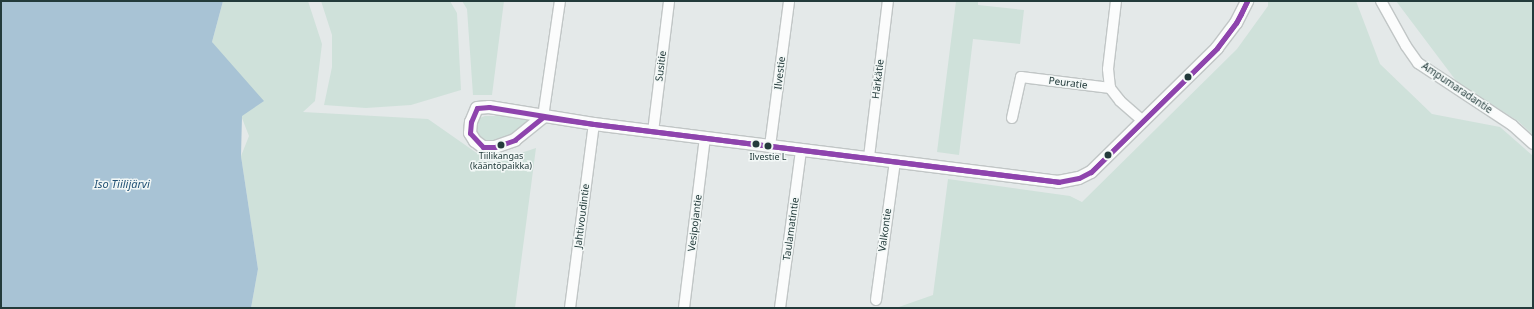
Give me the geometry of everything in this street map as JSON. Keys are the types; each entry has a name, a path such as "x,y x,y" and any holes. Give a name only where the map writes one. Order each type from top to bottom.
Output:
{"street":[{"path":"560,1 543,116 515,140 495,147 483,147 475,141 470,133 471,122 477,108 489,107 543,116 594,124 653,132 869,157 1058,182 1079,178 1091,172 1217,48 1236,23 1247,1"},
{"name":"Susitie","path":"653,132 669,1"},
{"name":"Ilvestie","path":"770,146 789,1"},
{"name":"Härkätie","path":"869,157 888,1"},
{"path":"1116,1 1108,69 1110,88 1120,101 1143,121"},
{"name":"Ampumaradantie","path":"1381,1 1406,46 1418,63 1512,125 1533,144"},
{"name":"Peuratie","path":"1012,118 1021,77 1110,88"},
{"name":"Jahtivoudintie","path":"570,308 594,124"},
{"name":"Vesipojantie","path":"684,308 706,138"},
{"name":"Taulamatintie","path":"780,308 801,150"},
{"name":"Valkontie","path":"876,300 895,161"}],"shaded area":[{"path":"223,1 308,1 322,44 315,101 303,112 428,119 491,163 536,148 515,308 251,308 258,269 241,156 249,136 212,42"},
{"path":"321,1 450,1 457,13 461,90 411,105 366,108 324,105 332,67 332,35"},
{"path":"462,1 504,1 492,95 473,95 467,9"},
{"path":"956,1 978,1 978,5 1024,10 1020,44 973,39 959,155 937,152"},
{"path":"1268,1 1356,1 1380,64 1432,114 1500,127 1533,156 1533,308 896,308 933,295 948,179 1070,196 1082,202 1237,49 1268,6"},
{"path":"1396,1 1533,1 1533,135 1518,121 1457,82"},
{"path":"485,116 505,116 532,119 504,141 489,143 475,133 477,119"}],"water":[{"name":"Iso Tiilijärvi","path":"1,1 223,1 212,42 264,101 242,116 241,156 258,269 251,308 1,308"}],"transit line":[{"path":"1247,1 1241,14 1236,23 1247,1"},
{"path":"1217,48 1236,23"},
{"path":"1217,48 1236,23"},
{"path":"1091,172 1217,48"},
{"path":"1091,172 1217,48"},
{"path":"489,107 594,124 543,117 515,140 495,147 483,147 470,133 471,122 477,108 489,107"},
{"path":"594,124 1058,182"},
{"path":"594,124 1058,182"},
{"path":"1058,182 1079,178 1091,172"}],"place":[{"name":"Tiilikangas (kääntöpaikka)","path":"501,145"},
{"name":"Ilvestie L","path":"768,146"}]}
